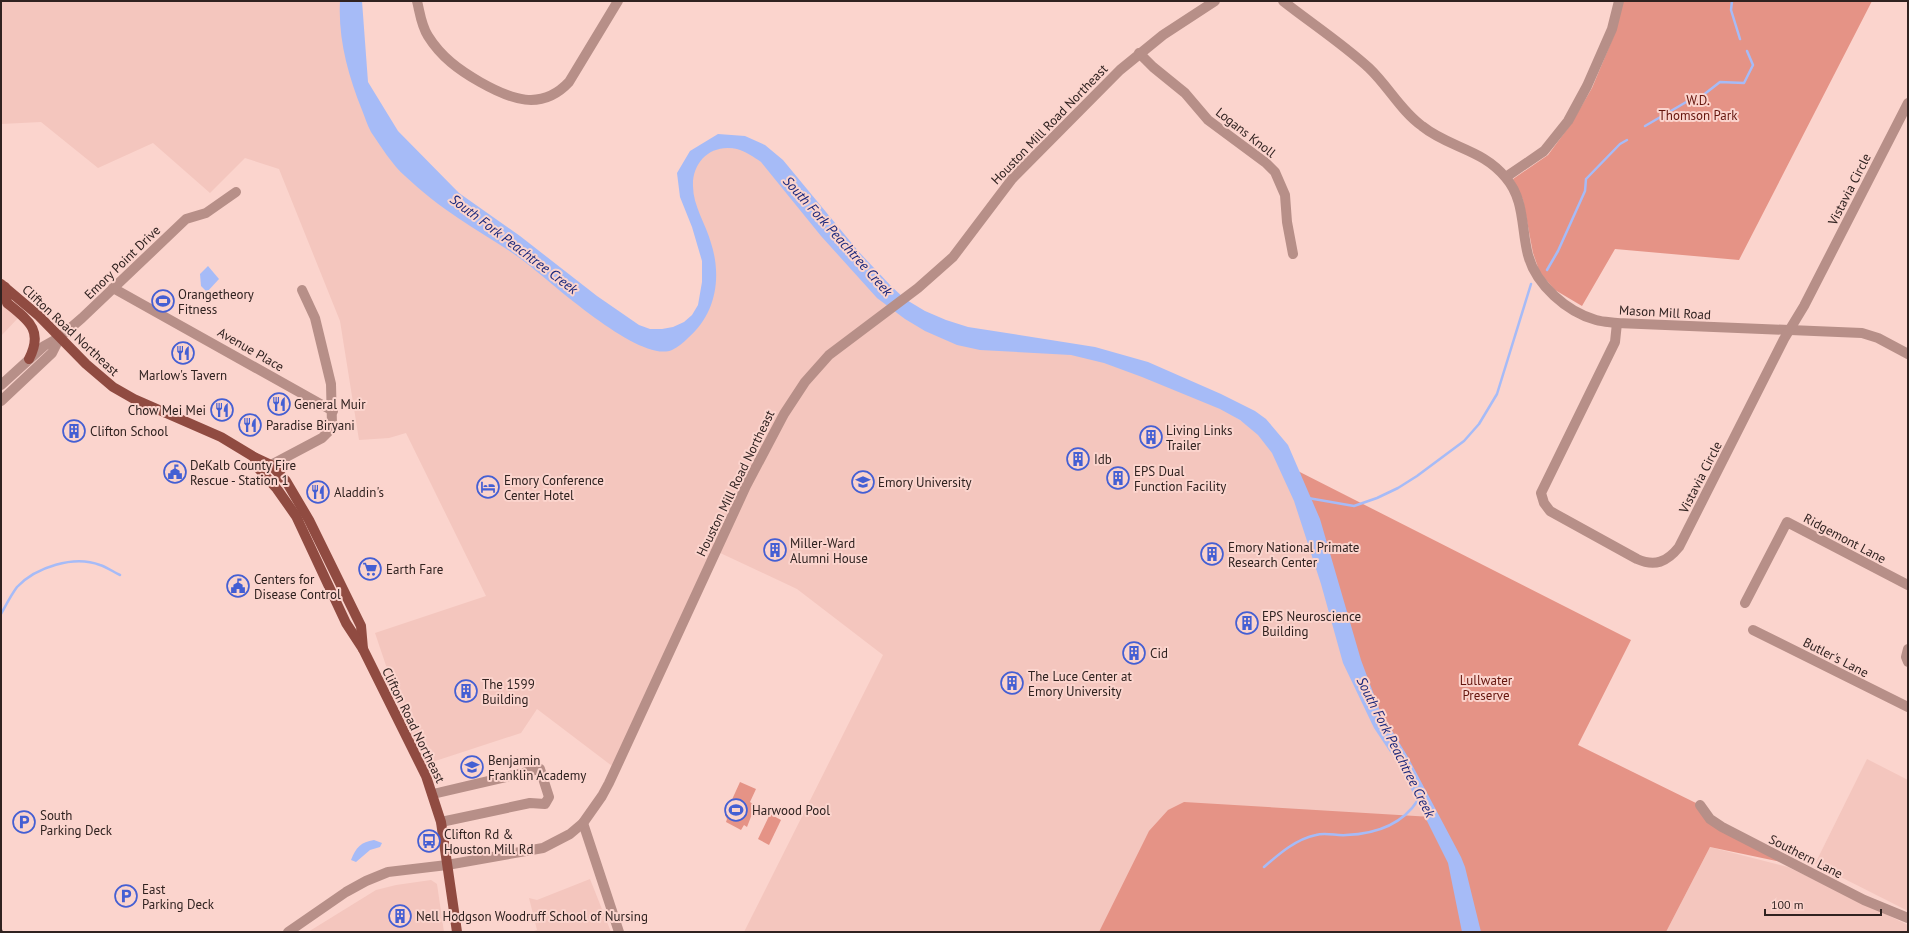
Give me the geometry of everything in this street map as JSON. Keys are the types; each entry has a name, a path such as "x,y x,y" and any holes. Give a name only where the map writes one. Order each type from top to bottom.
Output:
{"main road":[{"name":"Clifton Road Northeast","path":"3,286 39,316 94,372 124,394 221,437 254,457 271,465 286,481 309,520 361,626 363,649"},
{"path":"3,286 7,303 28,321 34,330 36,341 29,359"},
{"name":"Clifton Road Northeast","path":"254,457 259,469 277,489 296,516 346,623 363,649 421,765 433,794 441,822 457,932"}],"street":[{"path":"418,1 423,26 442,56 463,72 501,94 528,100 540,99 558,92 569,82 618,1"},
{"name":"Houston Mill Road Northeast","path":"294,930 346,892 372,878 400,870 447,865 543,848 570,834 584,823 609,783 746,486 784,414 812,373 829,355 918,288 953,257 1012,179 1120,70 1139,53 1215,1"},
{"name":"Mason Mill Road","path":"1283,1 1367,67 1421,126 1434,135 1482,156 1496,166 1506,177 1520,202 1528,255 1539,277 1552,292 1575,310 1596,320 1617,323 1862,333 1878,338 1908,354"},
{"path":"1506,177 1544,151 1568,120 1587,86 1612,29 1618,1"},
{"name":"Logans Knoll","path":"1139,53 1153,67 1189,96 1208,120 1266,163 1275,172 1286,194 1287,222 1293,254"},
{"name":"Vistavia Circle","path":"1617,323 1614,342 1542,492 1544,503 1550,511 1637,559 1650,563 1658,563 1668,559 1679,547 1908,103"},
{"name":"Emory Point Drive","path":"60,337 186,220 206,213 236,192"},
{"name":"Avenue Place","path":"113,288 333,411"},
{"path":"271,465 322,438 329,431 332,425 333,411 331,384 315,318 302,290"},
{"path":"1,385 44,346 60,337"},
{"path":"1,401 52,354 60,337"},
{"name":"Ridgemont Lane","path":"1745,603 1787,522 1908,585"},
{"name":"Butler's Lane","path":"1753,630 1908,707"},
{"path":"1908,649 1906,657 1908,662"},
{"path":"433,794 540,769 549,797 545,804 530,803 441,822"},
{"name":"Southern Lane","path":"1700,805 1710,819 1722,827 1864,900 1908,918"},
{"path":"584,823 618,932"}],"shaded area":[{"name":"Emory University","path":"1,1 351,1 360,80 414,165 646,338 689,328 709,288 685,186 705,147 749,149 854,259 943,330 1067,347 1198,393 1272,441 1407,768 1471,932 744,932 883,655 797,589 716,551 616,769 537,709 521,733 420,766 375,633 486,596 406,433 389,438 359,440 340,321 279,169 245,158 210,193 153,143 98,168 41,122 1,124"},
{"path":"1,302 19,317 1,336"},
{"path":"1867,759 1908,780 1908,911 1815,864"},
{"path":"1710,847 1788,867 1908,925 1908,932 1666,932"},
{"path":"590,879 611,932 531,932 537,930 529,898 537,900"},
{"path":"431,880 437,884 444,932 308,932 376,890 396,885"}],"green space":[{"name":"W.D. Thomson Park","path":"1623,1 1872,1 1739,260 1615,249 1582,306 1555,290 1540,273 1533,253 1523,200 1513,179 1548,155 1571,124 1592,88 1615,33"},
{"name":"Lullwater Preserve","path":"1288,466 1631,640 1578,745 1700,805 1705,813 1796,865 1710,847 1666,932 1099,932 1149,831 1168,810 1184,802 1432,817 1374,708"},
{"path":"740,782 756,789 750,802 753,804 751,808 754,809 747,827 744,825 741,830 726,822 727,819 725,815"},
{"path":"770,814 781,820 769,845 758,839"}],"water":[{"name":"South Fork Peachtree Creek","path":"340,1 362,1 368,82 398,131 459,193 520,236 597,296 639,325 650,329 673,327 684,322 692,315 698,305 702,282 702,261 692,227 680,197 677,173 690,151 718,134 745,136 765,145 783,160 859,252 905,299 925,311 968,327 1095,347 1148,362 1221,394 1255,411 1266,419 1288,445 1320,519 1361,660 1380,711 1408,757 1461,857 1465,867 1481,932 1462,932 1448,863 1400,767 1374,728 1343,663 1321,584 1294,501 1272,453 1258,435 1240,420 1220,409 1104,363 1071,355 980,350 957,345 925,331 905,319 877,298 821,236 761,162 737,149 719,149 711,152 700,162 694,177 693,186 695,201 709,236 716,269 714,294 705,318 688,338 672,350 658,351 639,345 618,334 596,319 517,256 466,224 431,198 400,172 370,129 352,84 342,43"},
{"path":"208,266 219,279 207,292 201,286 200,274"},
{"name":"Harwood Pool","path":"735,800 741,800 745,805 738,820 734,820 728,815"},
{"path":"374,840 382,843 380,847 370,850 356,862 351,860 355,852 362,844"}],"waterway":[{"path":"1732,1 1731,10 1740,39"},
{"path":"1645,126 1688,101 1702,96 1720,82 1744,83 1753,65 1747,51"},
{"path":"1547,270 1558,251 1585,191 1586,179 1620,144 1627,140"},
{"path":"1308,498 1354,506 1377,498 1398,488 1417,476 1464,441 1479,424 1497,394 1531,284"},
{"path":"1,614 17,587 34,574 56,565 67,562 90,562 103,566 120,575"},
{"name":"South Fork Peachtree Creek","path":"1264,867 1295,843 1309,837 1320,834 1342,835 1367,833 1387,826 1404,816 1412,809 1418,800"}],"place":[{"name":"Orangetheory Fitness","path":"163,301"},
{"name":"Marlow's Tavern","path":"183,353"},
{"name":"General Muir","path":"279,404"},
{"name":"Chow Mei Mei","path":"222,410"},
{"name":"Paradise Biryani","path":"250,425"},
{"name":"Clifton School","path":"74,431"},
{"name":"Living Links Trailer","path":"1151,437"},
{"name":"Idb","path":"1078,459"},
{"name":"DeKalb County Fire Rescue - Station 1","path":"175,472"},
{"name":"EPS Dual Function Facility","path":"1118,478"},
{"name":"Emory University","path":"863,482"},
{"name":"Emory Conference Center Hotel","path":"488,487"},
{"name":"Aladdin's","path":"318,492"},
{"name":"Miller-Ward Alumni House","path":"775,550"},
{"name":"Emory National Primate Research Center","path":"1212,554"},
{"name":"Earth Fare","path":"370,569"},
{"name":"Centers for Disease Control","path":"238,586"},
{"name":"EPS Neuroscience Building","path":"1247,623"},
{"name":"Cid","path":"1134,653"},
{"name":"The Luce Center at Emory University","path":"1012,683"},
{"name":"The 1599 Building","path":"466,691"},
{"name":"Benjamin Franklin Academy","path":"472,767"},
{"name":"Harwood Pool","path":"736,810"},
{"name":"South Parking Deck","path":"24,822"},
{"name":"Clifton Rd & Houston Mill Rd","path":"429,841"},
{"name":"East Parking Deck","path":"126,896"},
{"name":"Nell Hodgson Woodruff School of Nursing","path":"400,916"}]}
